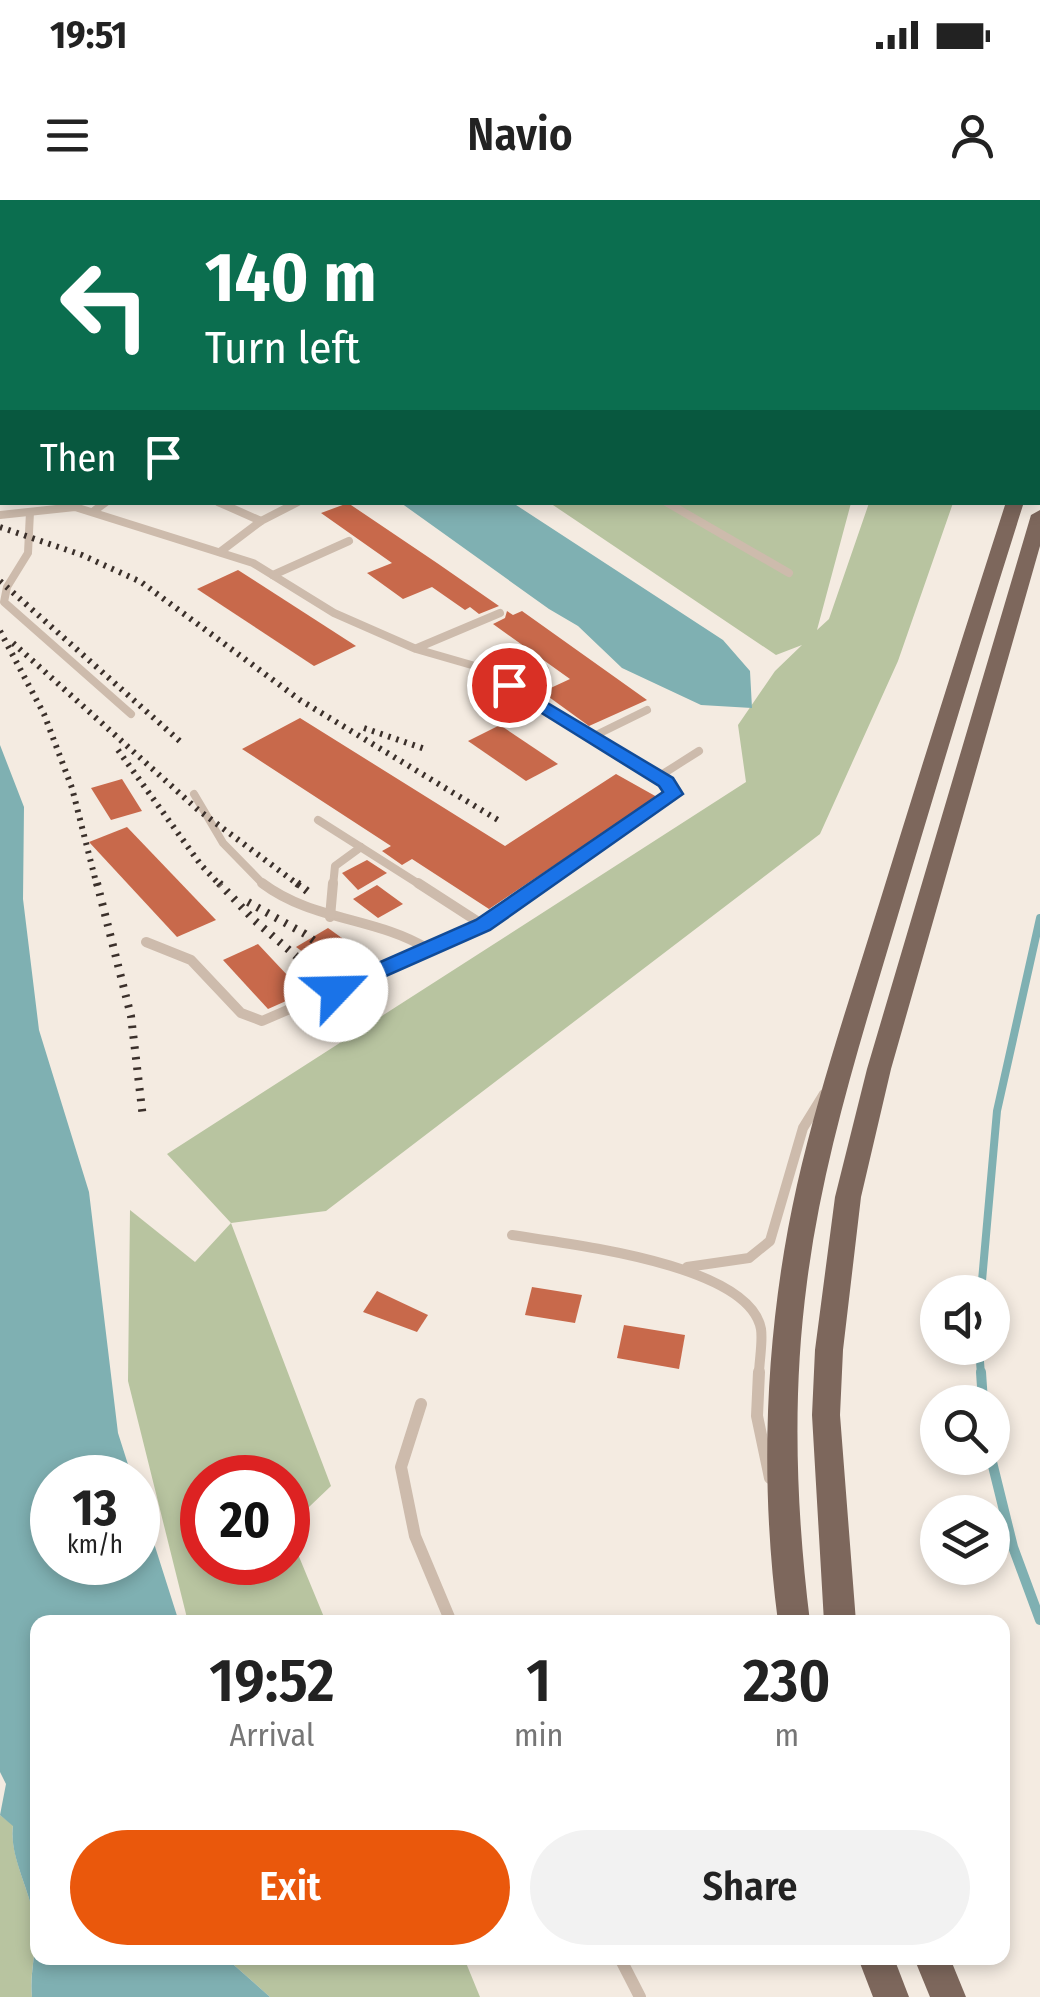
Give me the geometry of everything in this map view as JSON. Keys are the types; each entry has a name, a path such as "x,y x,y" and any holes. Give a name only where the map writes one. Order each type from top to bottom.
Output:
{"main road":[{"path":"793,1615 784,1548 782,1408 793,1281 811,1181 844,1060 1014,505"},
{"path":"839,1615 826,1416 828,1350 848,1197 879,1069 1040,515"},
{"path":"879,1965 891,1997"},
{"path":"935,1965 948,1997"}],"lane":[{"path":"94,511 102,505"},
{"path":"225,505 262,521"},
{"path":"220,552 262,521 292,505"},
{"path":"671,505 789,573"},
{"path":"0,514 75,507 254,563 334,613 416,649 482,668 672,788 668,800 483,925 262,1021 252,1020 240,1011 194,960 146,942"},
{"path":"30,512 28,552 4,594 4,602 131,714"},
{"path":"273,575 349,541"},
{"path":"416,649 500,613"},
{"path":"509,685 545,669"},
{"path":"592,736 647,710"},
{"path":"658,777 699,752"},
{"path":"194,794 221,845 257,883 330,917 398,932 428,949"},
{"path":"318,820 483,925"},
{"path":"330,917 336,866 361,847"},
{"path":"681,1267 750,1258 770,1241 804,1128 844,1060"},
{"path":"512,1235 681,1267 728,1288 758,1316 761,1327 757,1416 784,1548"},
{"path":"421,1404 401,1466 415,1536 448,1615"},
{"path":"624,1965 640,1997"}],"green space":[{"path":"553,505 850,505 817,630 829,619 868,505 952,505 898,661 820,834 326,1211 231,1223 167,1154 746,782 738,725 775,671 802,645 776,655"},
{"path":"130,1210 195,1262 231,1223 331,1486 310,1506 310,1455 180,1455 180,1585 310,1583 323,1615 186,1615 160,1510 160,1455 146,1455 128,1381"},
{"path":"0,1815 13,1825 14,1848 30,1904 33,1965 32,1997 0,1997"},
{"path":"234,1965 467,1965 480,1997 270,1997"}],"water":[{"path":"404,505 516,505 723,640 750,671 752,708 701,705 622,668 578,626"},
{"path":"0,745 24,807 23,899 39,1030 89,1192 118,1433 125,1455 30,1455 30,1585 160,1585 160,1562 177,1615 30,1615 30,1904 14,1848 13,1826 0,1815 6,1784 0,1772"},
{"path":"33,1965 234,1965 270,1997 32,1997"}],"building":[{"path":"351,505 499,606 479,614 470,607 465,610 432,587 403,599 367,573 392,563 321,513"},
{"path":"238,570 356,646 314,666 197,589"},
{"path":"507,611 513,615 522,611 647,700 589,726 542,692 570,679 493,624 505,618"},
{"path":"300,718 505,846 616,774 657,797 489,909 412,859 402,865 382,851 391,846 242,749"},
{"path":"500,725 558,764 526,781 468,741"},
{"path":"122,779 142,811 111,820 91,788"},
{"path":"127,827 216,920 177,937 89,842"},
{"path":"367,860 387,873 358,890 342,873"},
{"path":"377,885 403,904 378,918 353,899"},
{"path":"328,928 360,951 329,971 296,947"},
{"path":"258,944 304,993 268,1009 223,960"},
{"path":"532,1287 582,1295 575,1323 525,1315"},
{"path":"377,1291 428,1315 417,1332 363,1312"},
{"path":"624,1325 685,1335 679,1369 617,1358"}],"waterway":[{"path":"983,1275 997,1111 1040,918"},
{"path":"980,1365 981,1375"},
{"path":"981,1372 982,1385"},
{"path":"995,1475 1013,1547 1040,1620"}],"railway":[{"path":"0,527 82,555 141,582 300,700 498,820"},
{"path":"0,581 183,744"},
{"path":"0,631 44,714 72,788 97,886"},
{"path":"13,643 197,809 300,886"},
{"path":"364,728 425,749"},
{"path":"118,750 201,865 221,886"},
{"path":"97,883 131,1016 143,1118"},
{"path":"219,883 254,920 324,980"},
{"path":"297,883 311,894"},
{"path":"248,902 305,934 339,959"}],"route":[{"path":"336,990 483,925 673,794 666,782 509,685"}]}
